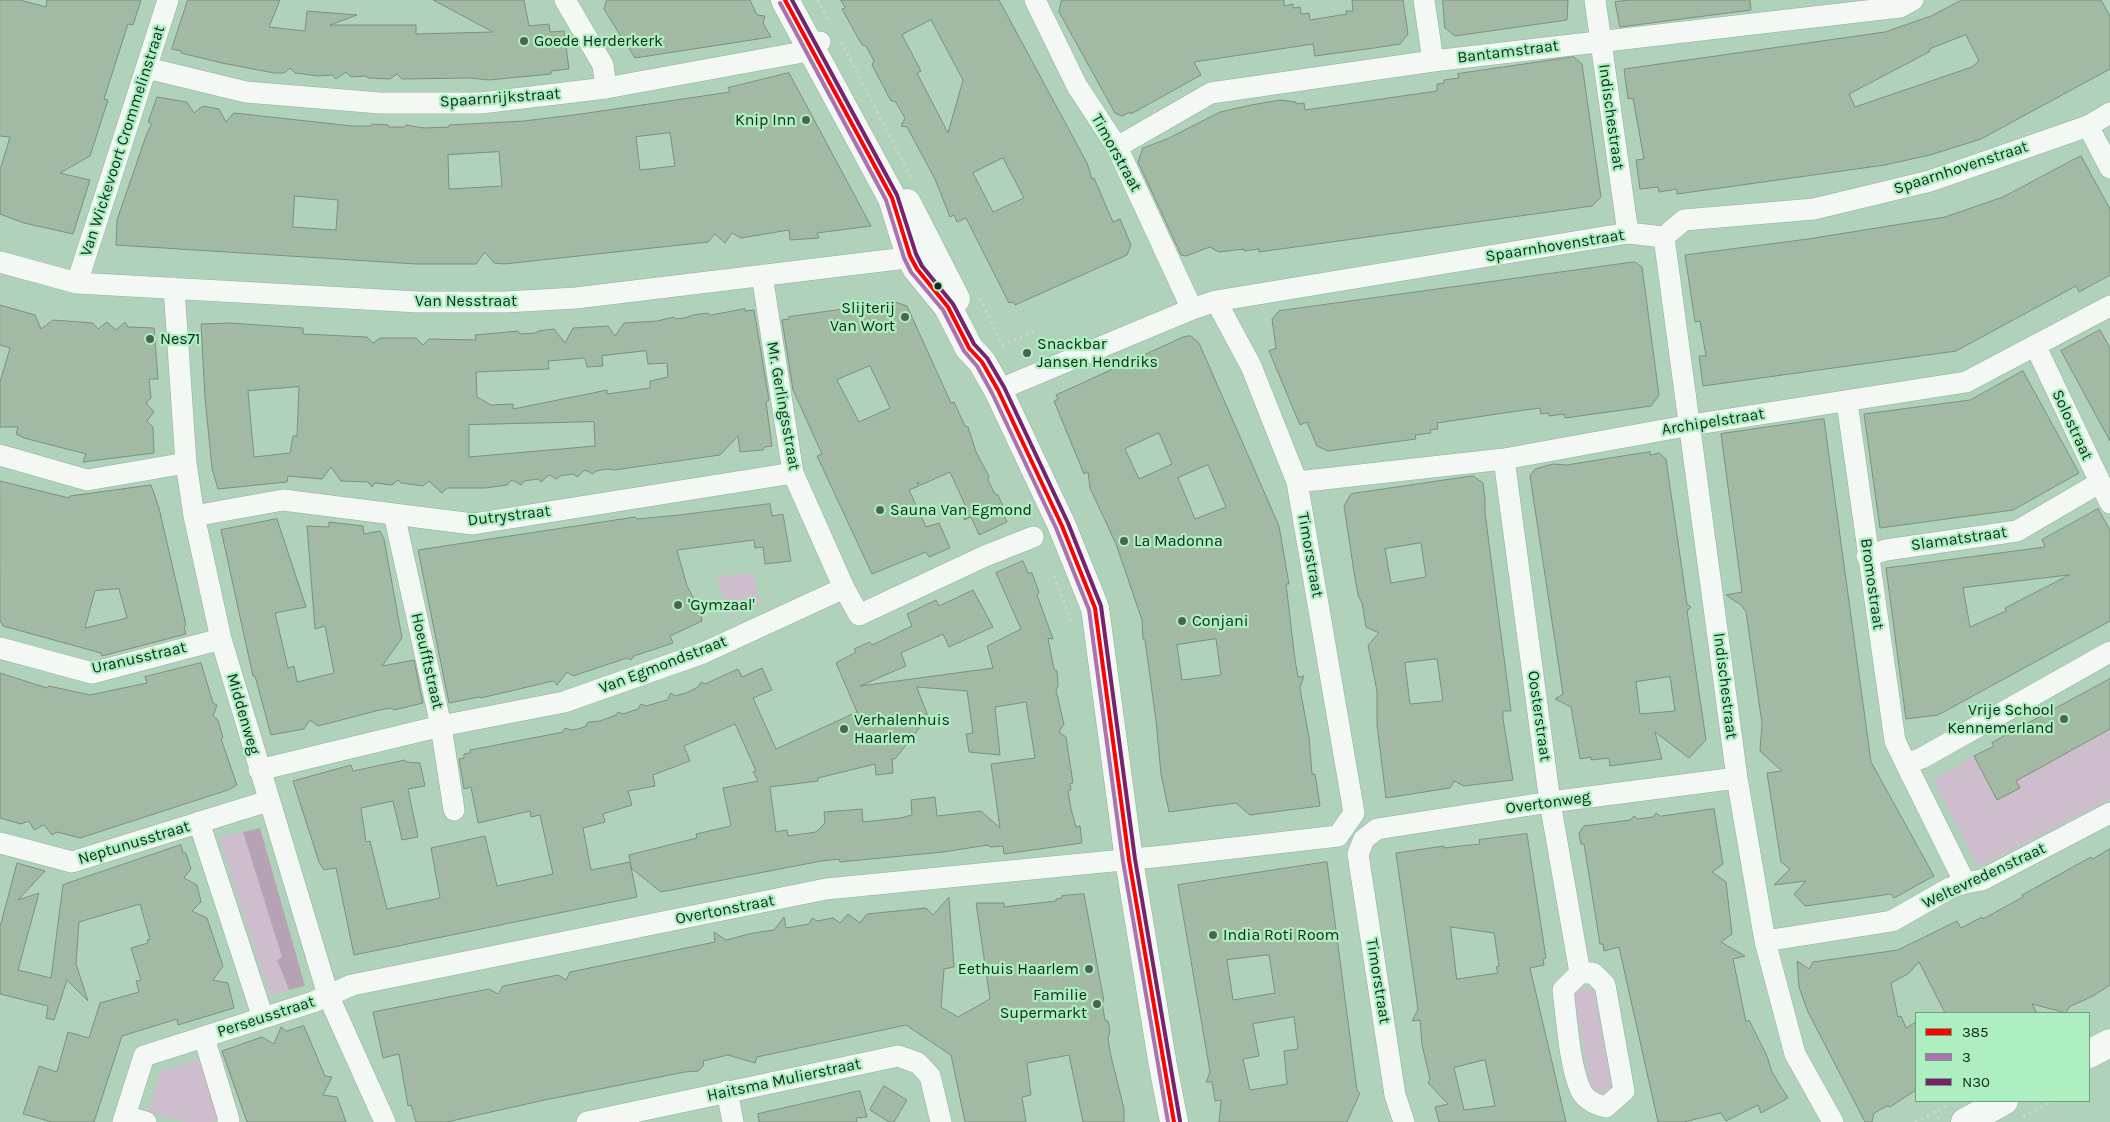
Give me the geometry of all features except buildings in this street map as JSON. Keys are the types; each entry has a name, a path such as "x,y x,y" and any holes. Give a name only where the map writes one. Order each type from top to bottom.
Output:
{"main road":[{"path":"785,0 816,44"},
{"path":"797,0 816,44 921,253 918,269 948,307 969,348 992,354 998,390 1066,534 1095,608 1128,860 1174,1122"},
{"path":"2090,1053 2110,1043"},
{"path":"1965,1122 2013,1109"}],"street":[{"name":"Van Wickevoort Crommelinstraat","path":"77,283 168,0"},
{"path":"565,0 602,65 606,88"},
{"name":"Timorstraat","path":"1036,0 1077,86 1117,147 1192,309"},
{"path":"1424,0 1433,61"},
{"name":"Indischestraat","path":"1595,0 1628,233"},
{"name":"Bantamstraat","path":"1117,147 1211,93 1433,61 1600,40 1900,8 1913,0"},
{"name":"Spaarnrijkstraat","path":"147,68 246,92 380,104 481,103 606,88 803,52 816,44"},
{"name":"Spaarnhovenstraat","path":"998,390 1192,309 1216,301 1628,233 1664,237 1684,220 1814,209 1930,181 2088,126 2110,113"},
{"path":"2088,126 2110,168"},
{"name":"Indischestraat","path":"1664,237 1691,425 1737,778 1765,940 1795,1054 1832,1122"},
{"name":"Van Nesstraat","path":"0,262 77,283 418,302 505,302 576,298 921,253"},
{"name":"Mr. Gerlingsstraat","path":"762,275 793,473 844,588"},
{"name":"Middenweg","path":"174,288 186,463 194,516 221,639 328,996 385,1122"},
{"name":"Timorstraat","path":"1128,860 1338,836 1349,823 1354,813 1297,482 1251,366 1216,301"},
{"name":"Archipelstraat","path":"1297,482 1504,459 1691,425 1966,382 2036,347 2110,306"},
{"name":"Solostraat","path":"2036,347 2110,502"},
{"name":"Bromostraat","path":"1847,402 1867,556 1895,741 1965,882"},
{"path":"0,455 86,480 186,463"},
{"name":"Oosterstraat","path":"1504,459 1550,802 1580,973"},
{"name":"Dutrystraat","path":"194,516 283,500 474,524 793,473"},
{"name":"Slamatstraat","path":"1867,556 1886,550 2017,531 2099,482"},
{"name":"Hoeufftstraat","path":"394,514 441,726 454,810"},
{"path":"844,588 859,615 985,556 1033,537"},
{"name":"Van Egmondstraat","path":"259,770 441,726 564,702 703,653 844,588"},
{"name":"Uranusstraat","path":"0,648 92,673 221,639"},
{"path":"1906,764 1922,758 2110,652"},
{"name":"Overtonweg","path":"1364,839 1377,829 1550,802 1737,778"},
{"name":"Neptunusstraat","path":"0,843 72,862 268,801"},
{"name":"Weltevredenstraat","path":"1765,940 1892,921 1950,888 1965,882 1982,880 2110,813"},
{"path":"199,822 263,1018"},
{"name":"Timorstraat","path":"1364,839 1358,854 1395,1095 1404,1122"},
{"name":"Overtonstraat","path":"328,996 352,985 826,890 1128,860"},
{"path":"1580,973 1593,973 1605,985 1624,1091 1609,1114 1595,1105 1582,1092 1570,1046 1564,990 1580,973"},
{"name":"Perseusstraat","path":"146,1122 124,1119 144,1056 328,996"},
{"name":"Perseusstraat","path":"204,1037 229,1120 228,1122"},
{"name":"Haitsma Mulierstraat","path":"587,1122 898,1056 918,1063 930,1076 941,1122"},
{"path":"727,1091 733,1122"}],"path":[{"path":"992,354 1037,330"},
{"path":"1915,1122 1953,1102"},
{"path":"2013,1109 2048,1102"},
{"path":"1935,1111 1940,1122"}],"shaded area":[{"path":"753,572 761,603 730,617 717,577"},
{"path":"2110,730 2110,799 1978,867 1933,780 1974,756 1998,800 2018,789 2016,781"},
{"path":"260,828 305,986 289,990 277,960 282,957 243,832"},
{"path":"243,832 282,957 277,960 289,990 270,996 219,838"},
{"path":"1588,988 1595,994 1611,1085 1606,1091 1598,1092 1591,1087 1574,997 1580,989"},
{"path":"201,1058 218,1118 214,1122 186,1122 149,1112 160,1071"}],"transit line":[{"name":"385","path":"785,0 892,198 910,256 917,269 948,307 969,348 982,362 998,390 1062,526 1095,608 1129,860 1174,1122"},
{"name":"N30","path":"792,0 897,195 916,254 922,266 953,304 974,344 987,358 1004,387 1068,523 1101,606 1135,859 1180,1121"},
{"name":"3","path":"780,3 886,200 904,258 911,272 943,310 964,351 977,366 992,393 1056,528 1089,610 1123,861 1168,1122"}],"place":[{"name":"Goede Herderkerk","path":"524,41"},
{"name":"Knip Inn","path":"806,120"},
{"name":"Slijterij Van Wort","path":"905,317"},
{"name":"Nes71","path":"150,339"},
{"name":"Snackbar Jansen Hendriks","path":"1027,353"},
{"name":"Sauna Van Egmond","path":"880,510"},
{"name":"La Madonna","path":"1124,541"},
{"name":"'Gymzaal'","path":"678,605"},
{"name":"Conjani","path":"1182,621"},
{"name":"Vrije School Kennemerland","path":"2064,719"},
{"name":"Verhalenhuis Haarlem","path":"844,729"},
{"name":"India Roti Room","path":"1213,935"},
{"name":"Eethuis Haarlem","path":"1089,969"},
{"name":"Familie Supermarkt","path":"1097,1004"}]}
